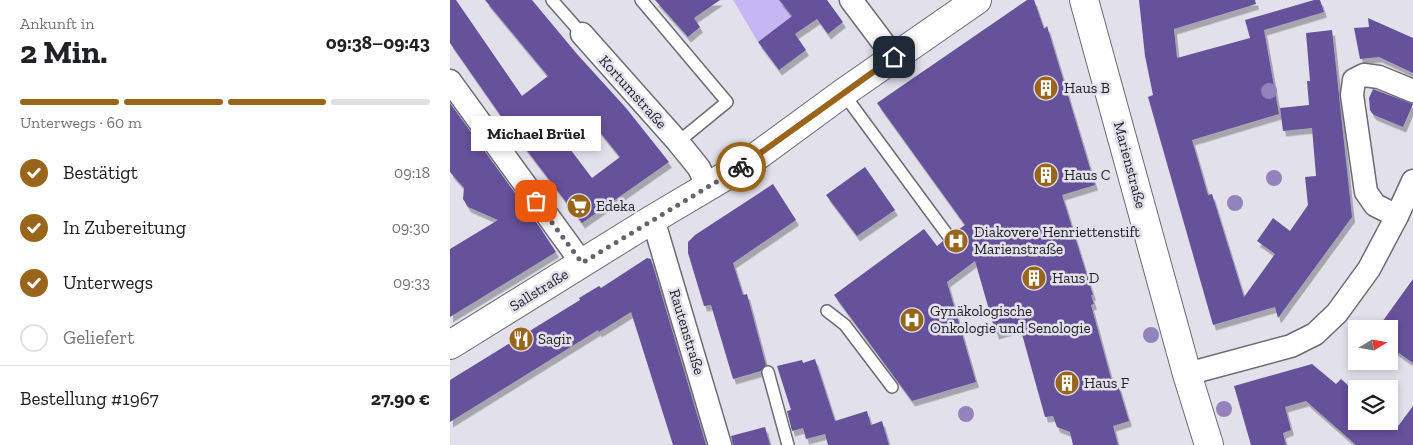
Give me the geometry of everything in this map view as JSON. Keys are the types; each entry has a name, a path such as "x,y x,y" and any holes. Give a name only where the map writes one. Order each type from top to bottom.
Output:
{"street":[{"path":"851,0 894,57"},
{"name":"Sallstraße","path":"450,345 653,219 746,164 843,93 977,0"},
{"name":"Marienstraße","path":"1084,0 1187,374 1209,445"},
{"path":"1098,50 1105,0"},
{"name":"Kortumstraße","path":"582,34 678,142 699,168 708,188"},
{"path":"1397,216 1375,204 1366,192 1352,94 1354,80 1364,75 1379,77 1413,91"},
{"path":"450,81 582,263"},
{"path":"1187,374 1291,346 1315,334 1337,313 1369,269 1397,216 1413,180"},
{"name":"Rautenstraße","path":"653,219 720,445"}],"lane":[{"name":"Kortumstraße","path":"552,0 582,34"},
{"path":"641,0 727,102 678,142"},
{"path":"843,93 949,237"},
{"path":"827,312 845,325 892,387"},
{"path":"768,372 788,445"}],"shaded area":[{"path":"733,0 779,0 792,16 758,42"}],"building":[{"path":"450,0 456,0 522,96 548,76 485,0 532,0 577,54 626,108 669,162 582,223 503,119 450,43","holes":["594,125 620,157 592,178 567,145"]},
{"path":"655,0 720,0 694,18 700,27 688,37"},
{"path":"779,0 827,0 843,22 828,34 817,19 795,34 806,50 779,70 758,42 792,16"},
{"path":"1027,0 1034,0 1044,29 1047,26 1095,185 1062,195 1093,295 1091,295 1094,304 1091,305 1112,382 1117,381 1129,421 1113,426 1118,445 1073,445 1070,432 1057,427 1053,416 1045,417 1020,327 996,334 975,261 947,282 976,382 912,401 834,295 924,229 937,246 943,241 949,244 956,240 955,232 965,225 877,103"},
{"path":"1139,0 1255,0 1256,4 1174,29 1177,58 1250,38 1245,20 1314,0 1320,0 1324,12 1264,30 1279,114 1192,140 1208,195 1212,194 1244,297 1275,254 1257,241 1273,218 1290,231 1308,205 1305,177 1316,176 1312,128 1283,131 1280,108 1309,105 1307,81 1310,81 1306,33 1332,30 1352,217 1278,318 1275,307 1213,325 1148,97 1153,95 1145,56"},
{"path":"1368,18 1413,38 1413,73 1379,57 1360,59 1354,28 1369,27"},
{"path":"1373,89 1413,104 1403,127 1372,113 1369,98"},
{"path":"450,103 556,252 450,317 450,249 498,220 468,207 463,199 464,188 450,172"},
{"path":"865,167 895,210 857,236 826,195"},
{"path":"773,184 796,220 733,263 743,295 747,294 766,365 761,371 733,379 711,305 704,306 688,253 688,242 695,235"},
{"path":"647,258 651,259 706,445 673,445 631,312 599,332 598,330 450,422 450,380 580,300 579,298 599,286 601,288"},
{"path":"1413,279 1413,363 1398,352 1398,320 1383,320"},
{"path":"815,359 835,421 867,411 871,425 882,421 889,445 828,445 825,434 806,439 803,428 792,431 787,411 791,410 777,366 802,360 803,363"},
{"path":"1312,364 1336,384 1341,379 1348,385 1348,430 1398,430 1398,426 1413,406 1413,445 1356,445 1306,401 1285,407 1291,430 1283,433 1286,445 1251,445 1234,386"},
{"path":"765,427 770,445 733,445 731,436"}],"way so far":[{"path":"536,201 582,263 741,167"}],"place":[{"name":"Haus B","path":"1046,88"},
{"name":"Haus C","path":"1046,175"},
{"name":"Michael Brüel","path":"536,201"},
{"name":"Edeka","path":"579,206"},
{"name":"Diakovere Henriettenstift Marienstraße","path":"956,241"},
{"name":"Haus D","path":"1034,278"},
{"name":"Gynäkologische Onkologie und Senologie","path":"912,320"},
{"name":"Sagir","path":"521,339"},
{"name":"Haus F","path":"1067,383"}],"route":[{"path":"741,167 894,57"}]}
